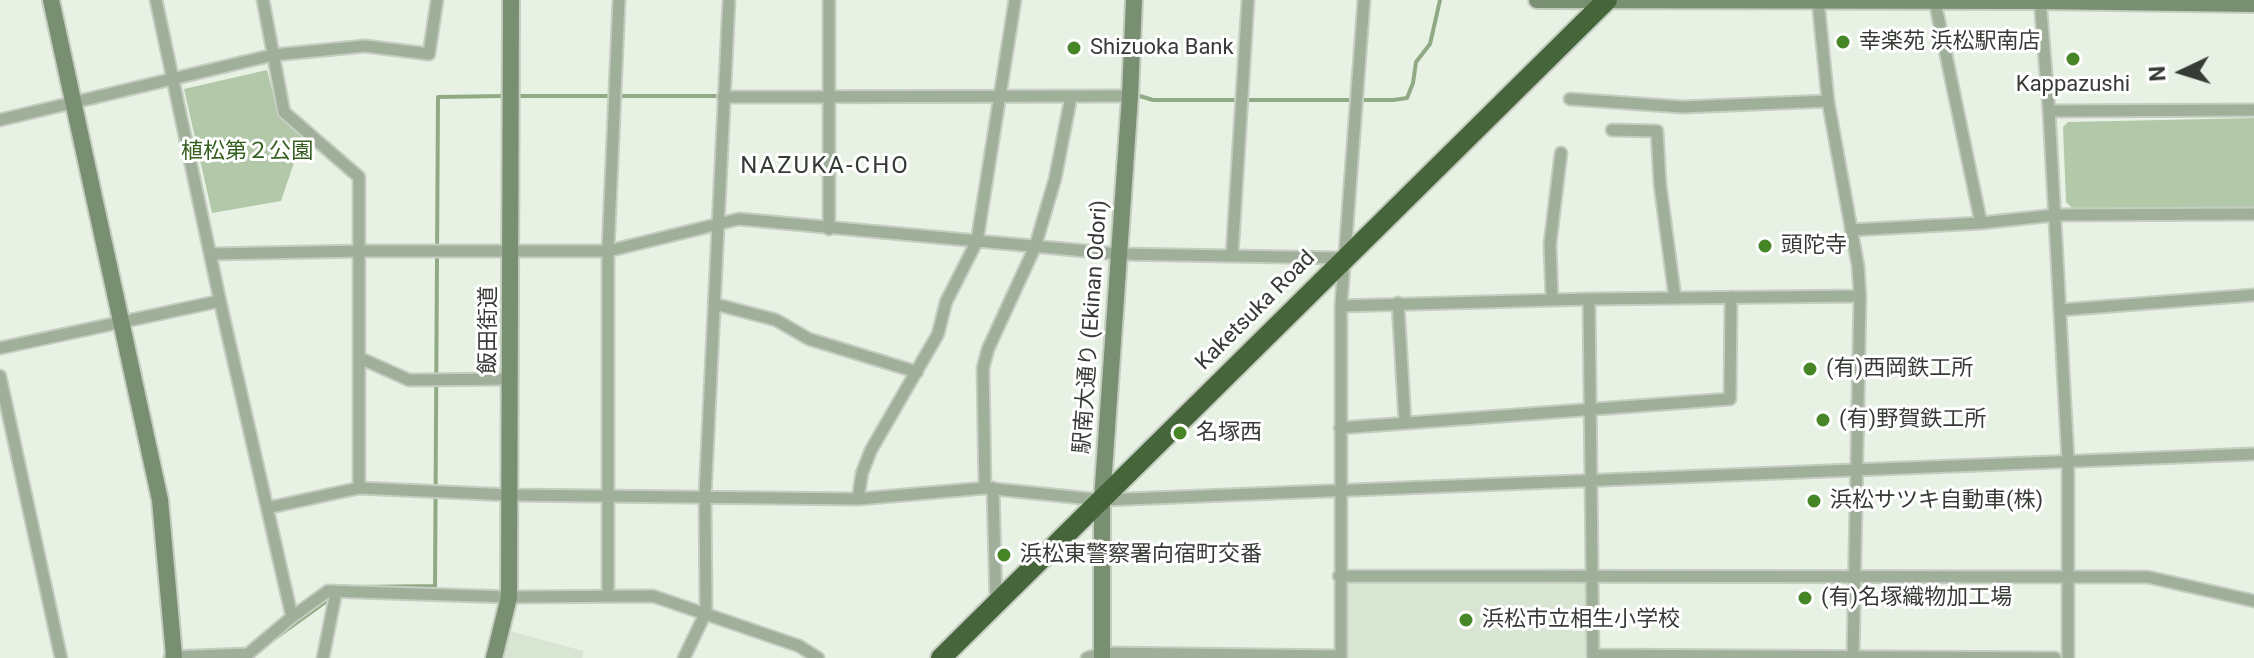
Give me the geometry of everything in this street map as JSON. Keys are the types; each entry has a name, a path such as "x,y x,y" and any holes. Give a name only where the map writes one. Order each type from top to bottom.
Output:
{"highway":[{"name":"Kaketsuka Road","path":"941,658 1606,1"}],"street":[{"path":"51,0 160,500 172,657 248,654 328,591 509,597 653,596 799,646 818,658"},
{"path":"156,0 292,617"},
{"path":"263,0 284,112 359,177 359,488"},
{"path":"0,120 273,55 365,46 429,54 437,0"},
{"name":"飯田街道","path":"494,658 509,597 511,0"},
{"path":"608,595 608,251 619,0"},
{"path":"684,658 706,612 705,496 729,0"},
{"path":"829,0 829,229"},
{"path":"858,499 862,473 871,450 938,334 946,302 977,241 1015,0"},
{"name":"駅南大通り (Ekinan Odori)","path":"1097,656 1102,500 1134,0"},
{"path":"1232,256 1248,0"},
{"path":"1097,656 1341,657 1341,306 1364,0"},
{"path":"1537,0 2040,0 2254,4"},
{"path":"2040,0 2068,460 2068,658"},
{"path":"1818,1 1828,101 1858,266 1860,296 1853,657"},
{"path":"1935,2 1981,223"},
{"path":"723,97 1130,96"},
{"path":"996,603 983,368 988,349 1035,247 1055,179 1071,97"},
{"path":"1570,99 1683,107 1828,101"},
{"path":"2049,111 2254,110"},
{"path":"1612,130 1657,131 1660,184 1675,298"},
{"path":"1552,300 1550,244 1561,153"},
{"path":"1851,230 1981,223 2055,215 2254,214"},
{"path":"211,254 608,251 739,219 1119,254 1343,258"},
{"path":"2060,310 2254,295"},
{"path":"1341,306 1860,296"},
{"path":"1340,428 1730,399 1731,297"},
{"path":"1589,299 1593,657 2055,658"},
{"path":"0,348 220,301"},
{"path":"1398,303 1405,423"},
{"path":"715,304 776,320 809,339 917,372"},
{"path":"360,358 409,380 511,379"},
{"path":"0,376 61,658"},
{"path":"267,508 359,488 510,495 858,499 989,488 1102,500 2254,454"},
{"path":"1339,576 2148,577 2254,601"},
{"path":"323,658 336,592"}],"shaded area":[{"name":"浜松市立相生小学校","path":"1347,580 1585,582 1585,658 1346,658"},
{"path":"510,631 583,651 582,658 503,658"}],"green space":[{"name":"植松第２公園","path":"267,70 279,117 303,136 281,201 212,213 184,89"},
{"path":"2254,118 2254,209 2072,208 2066,202 2063,127 2068,122"}],"waterway":[{"path":"1133,94 1153,100 1407,98 1416,62 1430,44 1440,0"},
{"path":"356,587 435,586 438,97 505,96"},
{"path":"514,96 721,96"},
{"path":"270,642 331,598"}],"place":[{"name":"幸楽苑 浜松駅南店","path":"1843,42"},
{"name":"Shizuoka Bank","path":"1074,48"},
{"name":"Kappazushi","path":"2073,59"},
{"name":"頭陀寺","path":"1765,246"},
{"name":"(有)西岡鉄工所","path":"1810,369"},
{"name":"(有)野賀鉄工所","path":"1823,420"},
{"name":"名塚西","path":"1180,433"},
{"name":"浜松サツキ自動車(株)","path":"1814,501"},
{"name":"浜松東警察署向宿町交番","path":"1004,555"},
{"name":"(有)名塚織物加工場","path":"1805,598"},
{"name":"浜松市立相生小学校","path":"1466,620"}],"district":[{"name":"NAZUKA-CHO","path":"825,167"}]}
